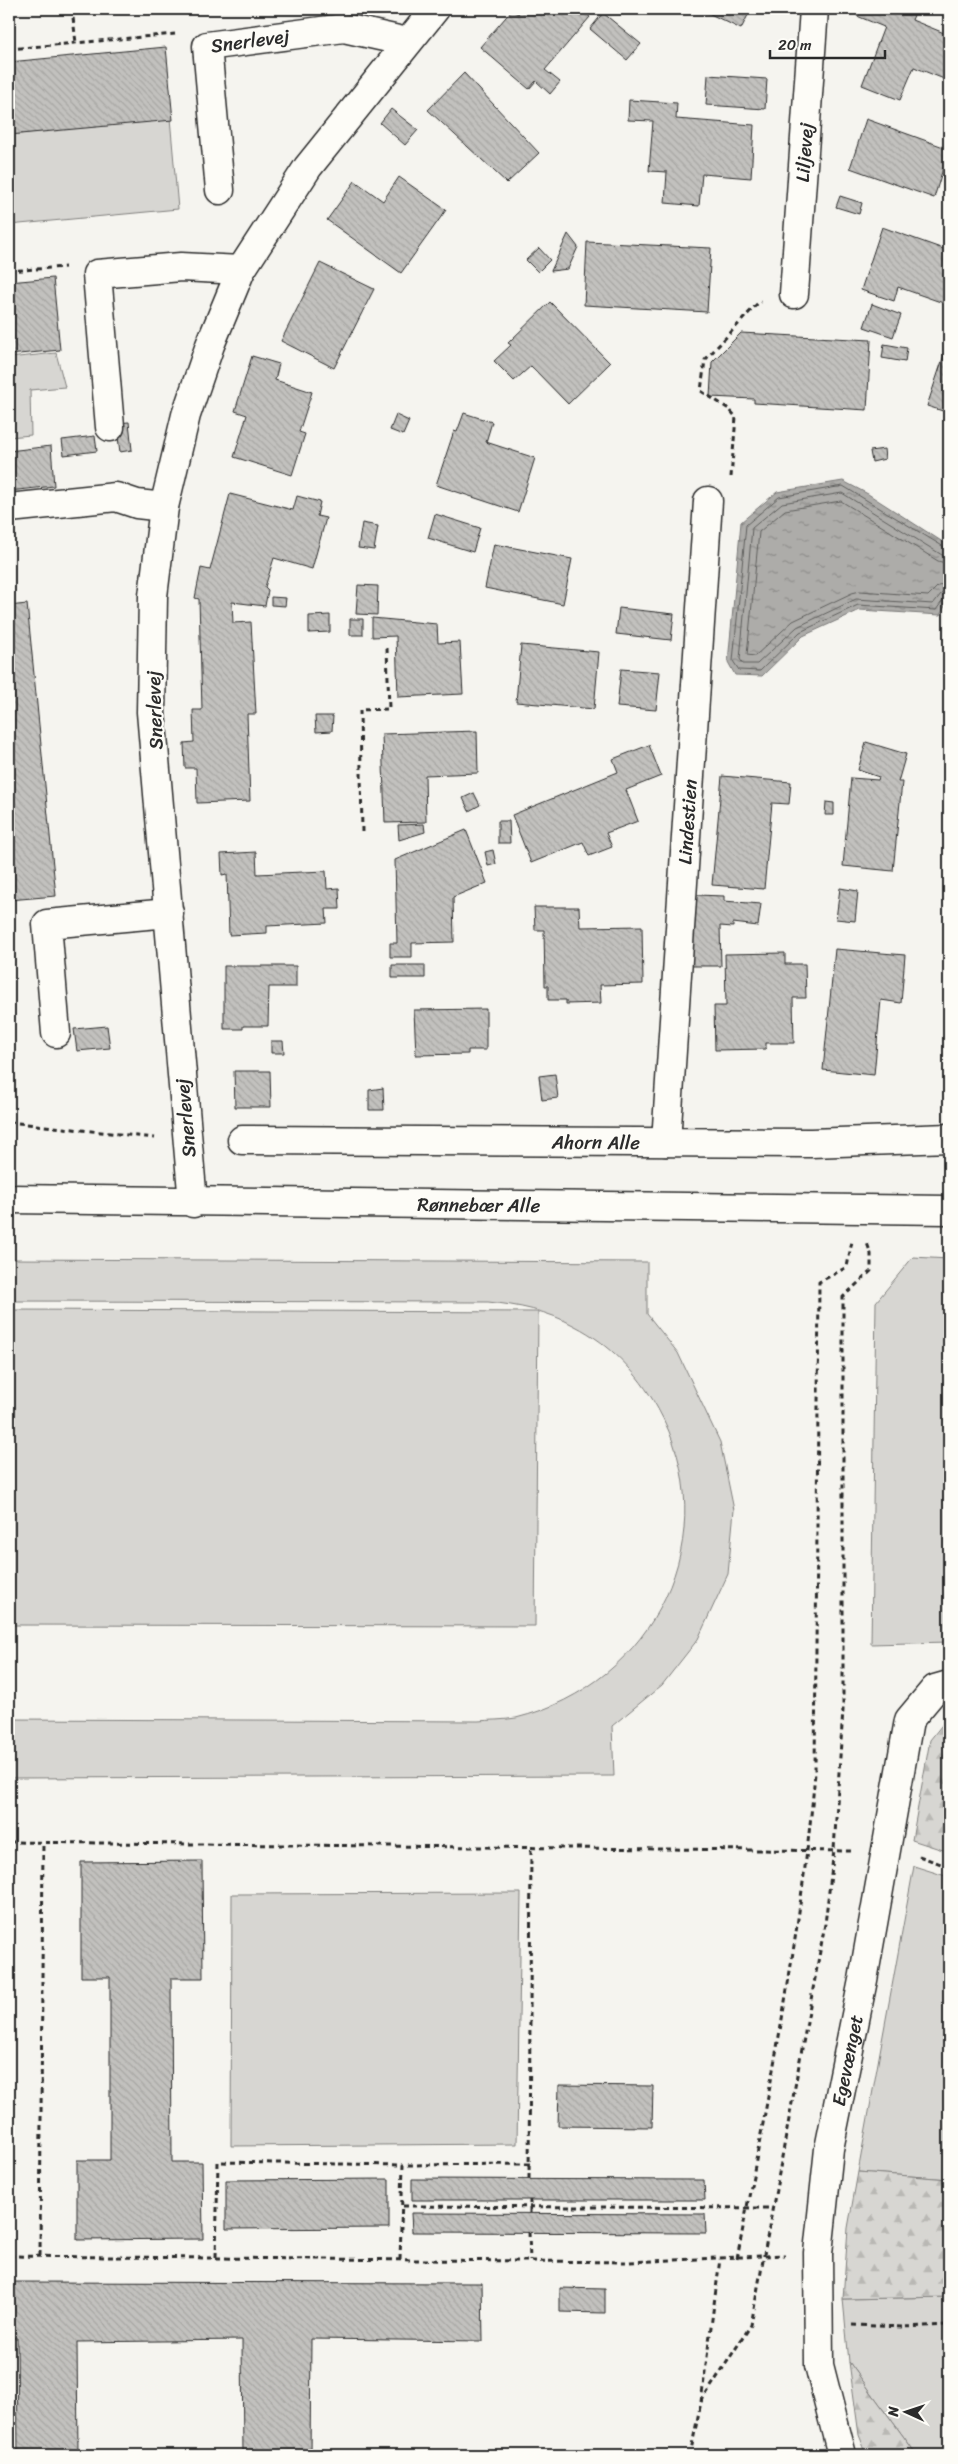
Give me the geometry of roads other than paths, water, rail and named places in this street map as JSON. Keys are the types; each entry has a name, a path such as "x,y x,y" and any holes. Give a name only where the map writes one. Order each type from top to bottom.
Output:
{"street":[{"name":"Snerlevej","path":"193,1203 186,1141 169,913 151,712 154,596 164,507 186,415 210,345 242,270 308,167 435,9"},
{"name":"Liljevej","path":"794,294 814,9"},
{"name":"Snerlevej","path":"220,190 207,46 344,28 407,42"},
{"path":"110,427 98,274 181,268 242,270"},
{"path":"9,508 116,498 137,504 164,507"},
{"name":"Lindestien","path":"666,1142 708,500"},
{"path":"56,1033 47,924 169,913"},
{"name":"Ahorn Alle","path":"242,1140 811,1143 949,1138"},
{"name":"Rønnebær Alle","path":"9,1199 193,1203 949,1210"},
{"name":"Egevænget","path":"842,2455 819,2365 818,2253 830,2149 863,1980 909,1720 935,1689 949,1684"}],"water":[{"path":"843,481 868,494 949,546 949,599 940,615 860,610 803,636 762,676 735,675 728,662 741,522 777,492"}]}
